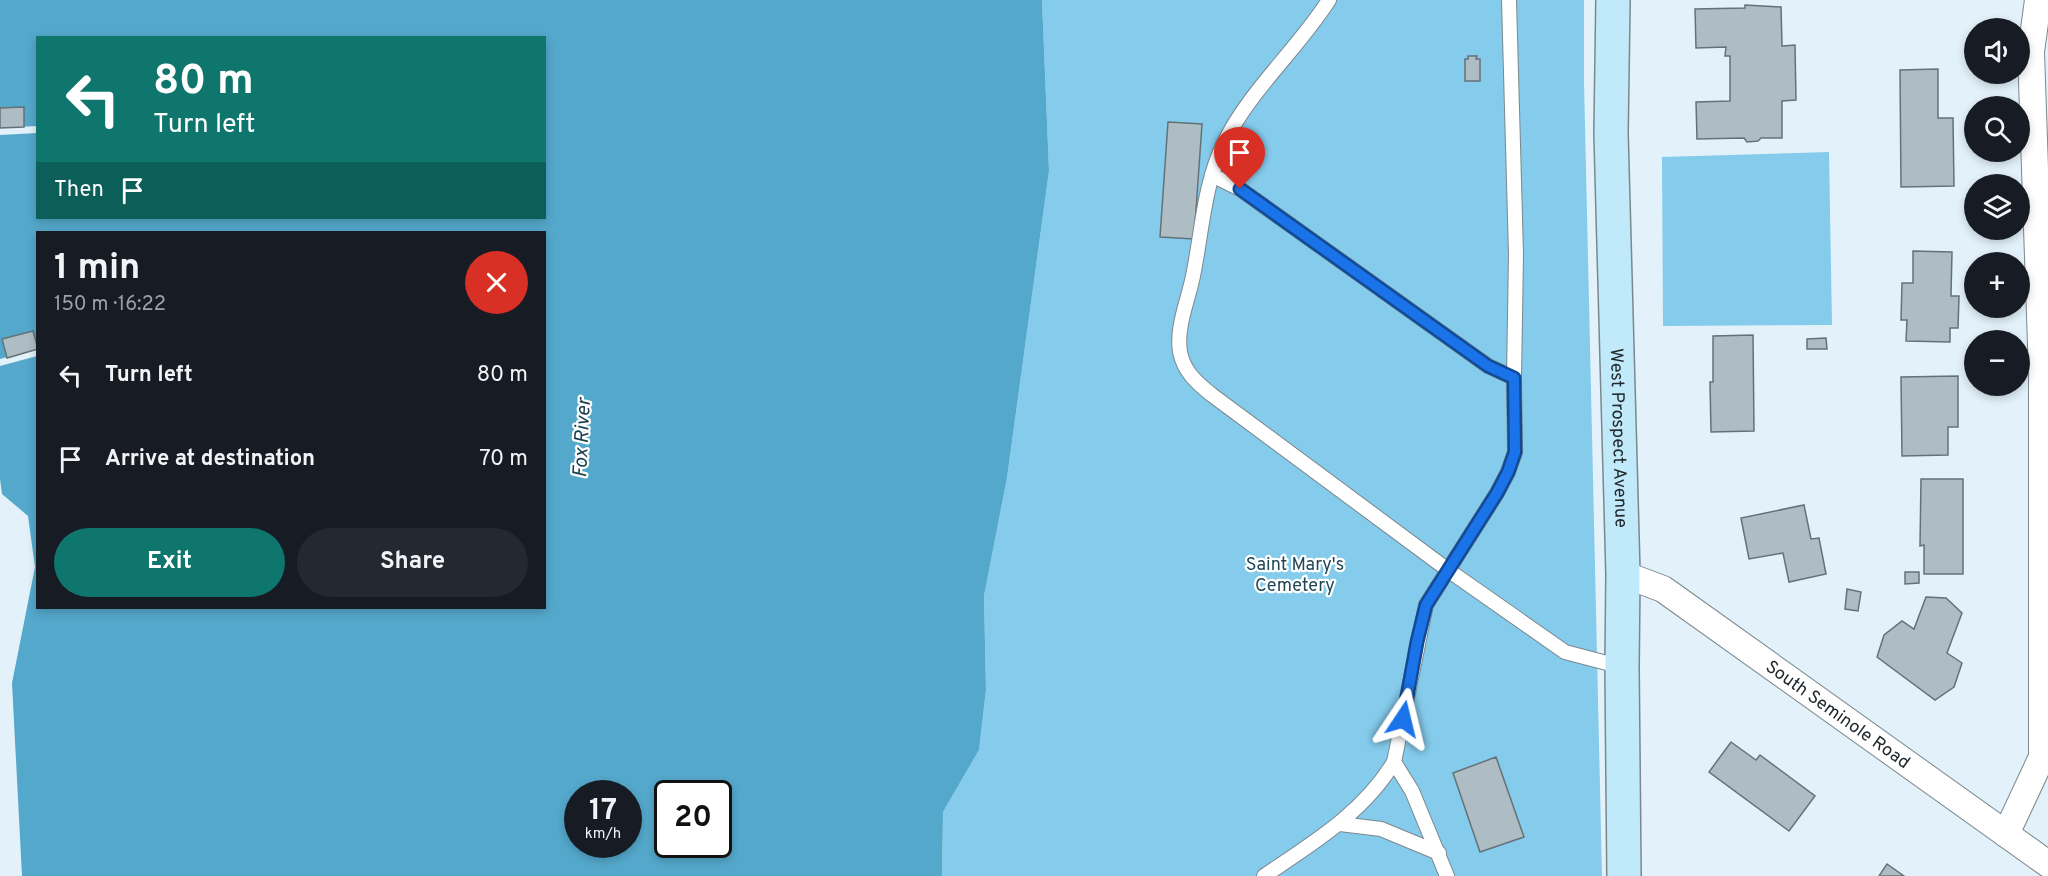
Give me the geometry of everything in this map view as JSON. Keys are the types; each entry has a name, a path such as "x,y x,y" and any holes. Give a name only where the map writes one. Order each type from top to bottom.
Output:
{"main road":[{"name":"West Prospect Avenue","path":"1613,0 1611,133 1623,574 1624,876"}],"street":[{"path":"2006,834 2042,757 2045,374 2031,52 2038,0"},
{"name":"South Seminole Road","path":"1623,574 1663,589 2048,864"}],"lane":[{"path":"1329,0 1312,27 1267,79 1224,143 1212,175 1193,277 1180,331 1180,351 1184,364 1192,379 1448,570 1565,652 1622,667"},
{"path":"1264,876 1340,824 1381,783 1394,762 1426,605 1497,493 1515,452 1516,254 1509,0"},
{"path":"1212,175 1240,189 1488,366 1514,378"},
{"path":"1394,762 1412,791 1447,876"},
{"path":"1340,824 1381,829 1413,840 1438,853"}],"green space":[{"name":"Saint Mary's Cemetery","path":"1042,0 1584,0 1602,876 942,876 943,812 979,750 986,690 984,596 1007,478 1049,171"},
{"path":"1829,152 1832,325 1663,326 1662,157"}],"water":[{"name":"Fox River","path":"0,0 1042,0 1049,171 1007,478 984,596 986,690 979,750 943,812 942,876 22,876 12,683 35,567 28,516 2,494 0,479"}],"pier":[{"path":"36,126 36,133 0,135 0,128"},
{"path":"36,349 36,356 0,366 0,359"}],"building":[{"path":"1745,5 1781,7 1782,46 1795,45 1796,100 1782,101 1782,138 1761,138 1758,141 1747,142 1744,138 1697,139 1696,102 1730,101 1730,56 1725,56 1726,47 1696,48 1695,9 1745,8"},
{"path":"1468,56 1477,56 1476,59 1480,59 1480,81 1465,81 1465,59 1468,59"},
{"path":"1938,69 1938,118 1953,118 1954,186 1901,187 1900,70"},
{"path":"24,107 24,127 0,128 0,108"},
{"path":"1168,122 1202,124 1194,239 1160,237"},
{"path":"1913,251 1952,252 1951,296 1959,296 1958,328 1950,328 1950,342 1906,341 1907,320 1901,320 1902,283 1913,283"},
{"path":"33,331 36,350 7,358 2,339"},
{"path":"1753,335 1754,431 1711,432 1710,382 1713,382 1713,336"},
{"path":"1826,338 1827,349 1807,349 1807,339"},
{"path":"1958,376 1958,427 1948,427 1948,455 1902,456 1901,377"},
{"path":"1921,479 1963,479 1963,574 1924,574 1924,545 1920,546"},
{"path":"1804,505 1811,539 1819,538 1826,574 1789,582 1783,553 1749,559 1741,518"},
{"path":"1905,572 1919,572 1919,583 1905,584"},
{"path":"1847,589 1861,592 1858,611 1845,609"},
{"path":"1926,597 1946,598 1962,613 1947,653 1962,663 1954,687 1935,700 1877,657 1884,635 1902,621 1914,629"},
{"path":"1731,742 1756,760 1760,755 1815,796 1789,831 1709,772"},
{"path":"1496,757 1524,837 1480,852 1453,773"},
{"path":"1887,864 1904,876 1879,876"}],"route":[{"path":"1240,189 1488,366 1514,378 1515,452 1497,493 1426,605 1403,719"}]}
